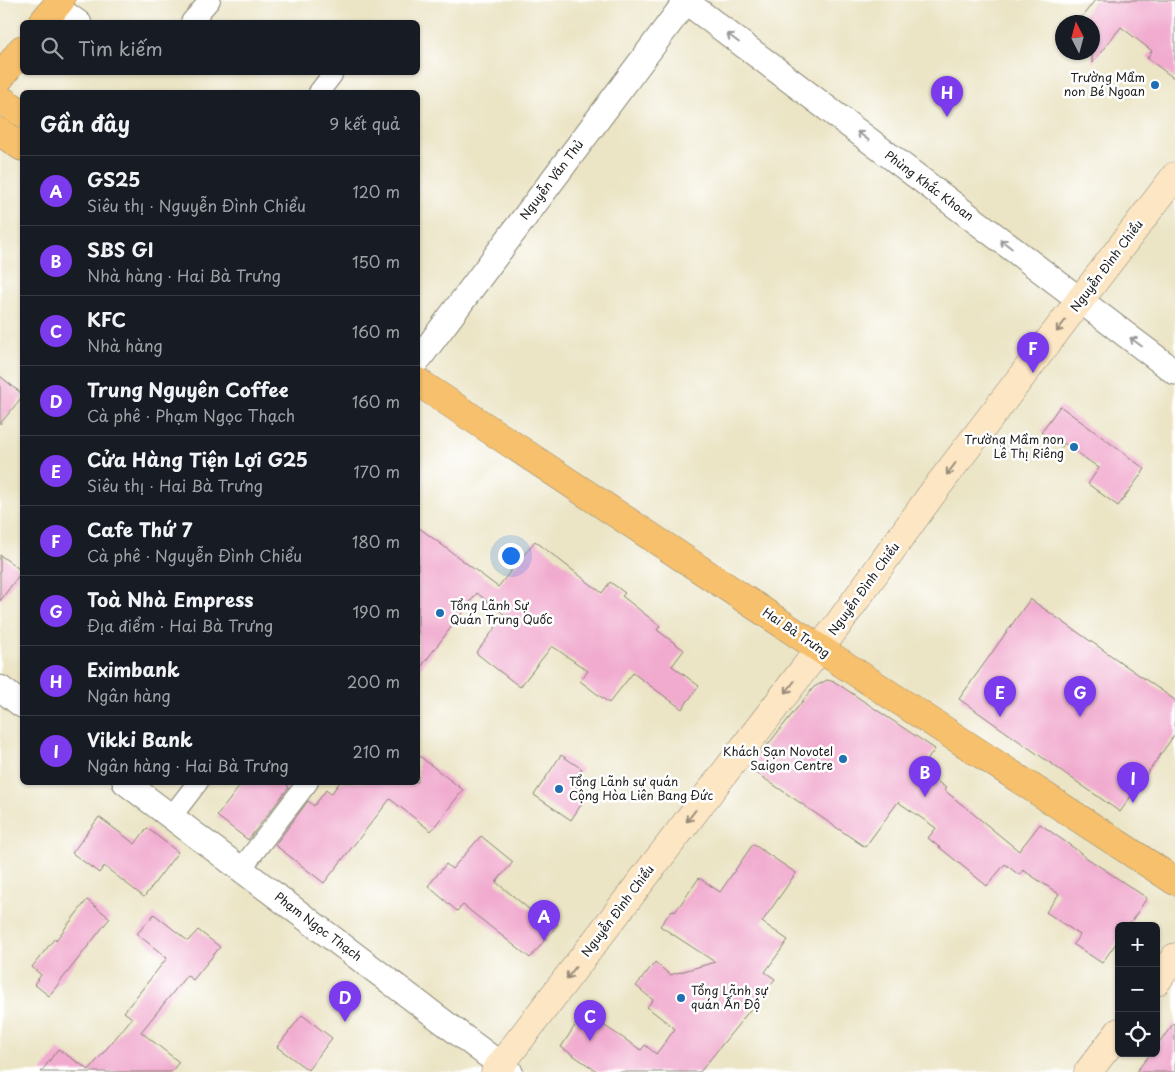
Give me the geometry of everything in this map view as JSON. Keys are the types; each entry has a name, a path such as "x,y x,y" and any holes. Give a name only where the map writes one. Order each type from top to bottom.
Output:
{"main road":[{"path":"0,78 20,52"},
{"path":"0,99 20,112"},
{"path":"0,132 20,146"},
{"name":"Nguyễn Đình Chiểu","path":"502,1070 820,649 934,492 1175,176"},
{"name":"Hai Bà Trưng","path":"420,383 820,649 1175,881"},
{"path":"1160,977 1175,958"},
{"path":"1088,1072 1115,1037"}],"street":[{"path":"193,20 210,0"},
{"name":"Phùng Khắc Khoan","path":"686,0 1175,372"},
{"name":"Nguyễn Văn Thủ","path":"420,357 686,0"},
{"path":"54,9 77,20"},
{"path":"321,90 332,75"},
{"path":"0,688 20,703"},
{"name":"Phạm Ngọc Thạch","path":"129,785 502,1070"},
{"path":"171,817 196,785"},
{"path":"240,869 306,785"}],"building":[{"path":"1095,0 1175,0 1175,79 1147,58 1152,51 1121,27 1100,53 1100,15 1083,15"},
{"path":"0,376 20,392 20,399 0,424"},
{"path":"1060,406 1145,469 1118,506 1088,484 1099,468 1064,443 1062,447 1041,432"},
{"path":"420,528 498,587 535,541 602,593 610,582 625,593 622,596 660,626 657,630 684,650 672,666 699,686 682,709 633,673 609,703 580,681 588,671 552,646 520,687 476,653 505,615 477,593 420,668"},
{"path":"0,555 20,570 20,574 0,601"},
{"path":"1030,599 1175,700 1175,734 1120,812 959,699"},
{"path":"827,680 835,682 935,749 921,769 1019,851 1040,824 1147,898 1131,922 1115,922 1115,945 1102,963 1073,944 1080,935 1046,912 1059,894 1023,870 1019,875 1005,864 987,886 928,838 936,828 898,802 865,847 749,768 814,687"},
{"name":"Tổng Lãnh sự quán Cộng Hòa Liên Bang Ðức","path":"561,755 582,769 572,784 588,794 571,820 534,795"},
{"path":"420,757 463,790 431,831 390,799 324,883 275,845 308,801 314,806 326,790 331,794 338,785 420,785"},
{"path":"241,785 287,785 289,787 248,840 217,816"},
{"path":"99,817 135,844 147,828 178,852 144,897 104,866 99,873 72,853"},
{"path":"481,836 513,862 496,882 535,914 539,909 558,924 530,958 463,905 457,911 428,886 446,864 452,869"},
{"path":"753,844 796,873 762,922 788,940 765,972 775,979 700,1072 598,1072 561,1047 584,1012 641,1050 645,1045 656,1054 675,1029 647,1007 653,1000 636,986 655,962 670,975 715,962 660,926 672,910 675,912 699,878 720,892"},
{"path":"87,900 110,918 49,996 34,984 41,975 32,967"},
{"path":"154,914 188,941 198,930 220,947 193,980 187,975 141,1032 179,1062 171,1072 41,1072 58,1049 89,1070 132,1018 124,1012 167,958 137,934"},
{"path":"302,1015 332,1038 308,1070 277,1047"},
{"path":"1175,1022 1175,1072 1136,1072 1148,1057 1160,1057 1160,1041"}],"place":[{"name":"Trường Mầm non Bé Ngoan","path":"1155,85"},
{"name":"Eximbank","path":"947,117"},
{"name":"Cafe Thứ 7","path":"1033,373"},
{"name":"Trường Mầm non Lê Thị Riêng","path":"1074,447"},
{"name":"Tổng Lãnh Sự Quán Trung Quốc","path":"440,613"},
{"name":"Cửa Hàng Tiện Lợi G25","path":"1000,717"},
{"name":"Toà Nhà Empress","path":"1080,717"},
{"name":"Khách Sạn Novotel Saigon Centre","path":"843,759"},
{"name":"Tổng Lãnh sự quán Cộng Hòa Liên Bang Ðức","path":"559,789"},
{"name":"SBS GI","path":"925,797"},
{"name":"Vikki Bank","path":"1133,803"},
{"name":"GS25","path":"544,941"},
{"name":"Tổng Lãnh sự quán Ấn Độ","path":"681,998"},
{"name":"Trung Nguyên Coffee","path":"345,1022"},
{"name":"KFC","path":"590,1041"}]}
